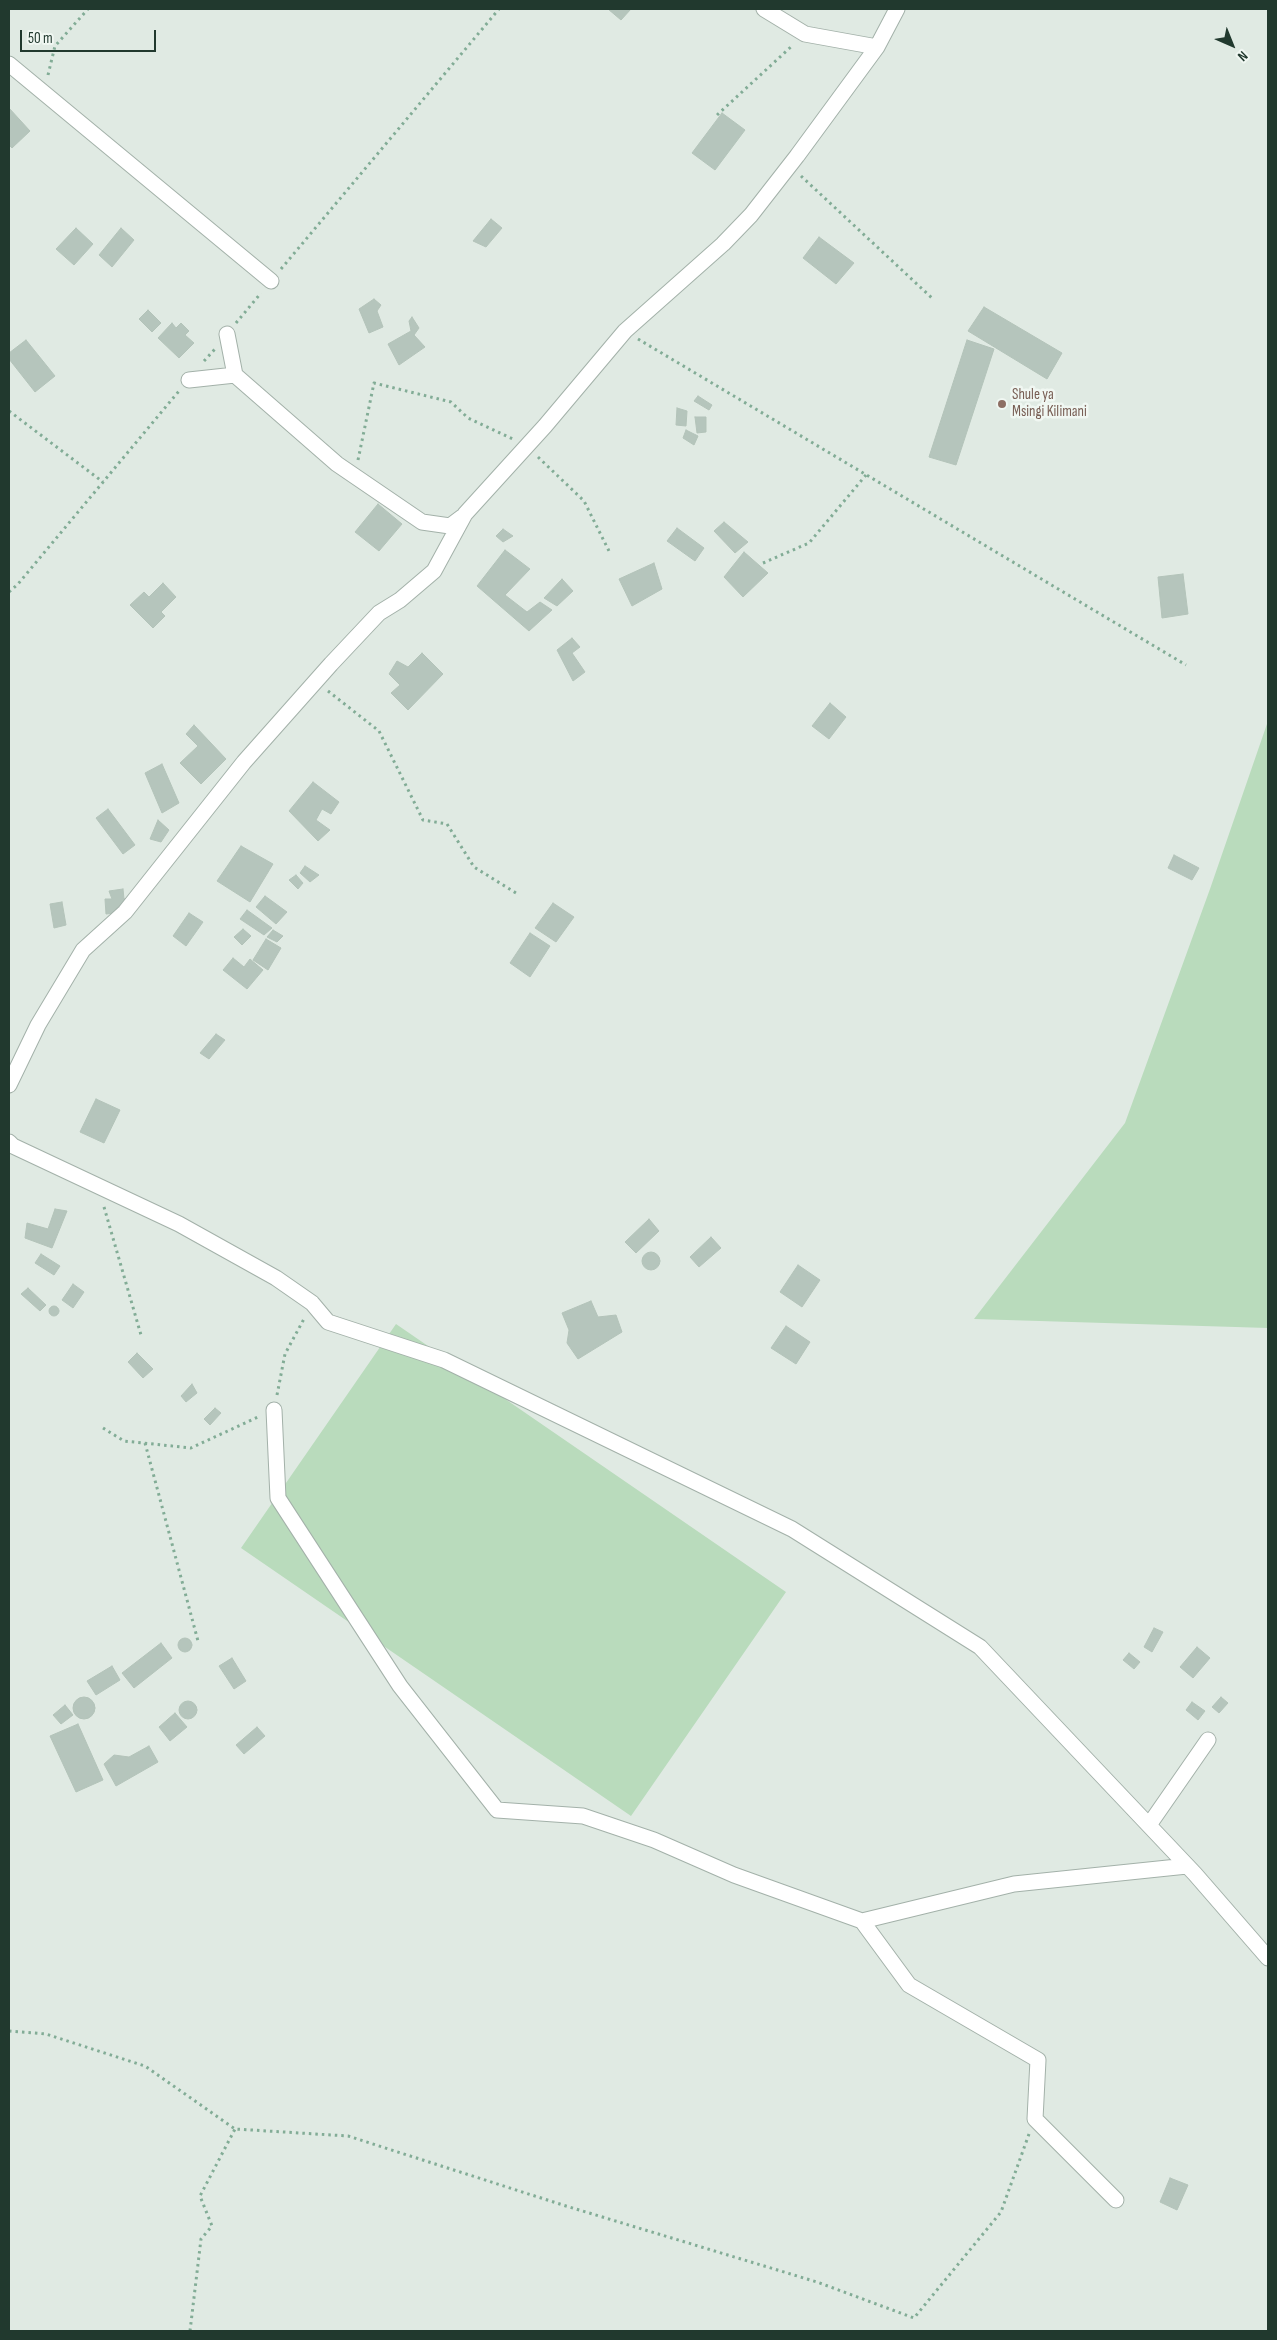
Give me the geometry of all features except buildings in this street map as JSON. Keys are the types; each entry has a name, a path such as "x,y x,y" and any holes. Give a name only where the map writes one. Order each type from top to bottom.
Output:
{"street":[{"path":"764,9 805,34 877,47"},
{"path":"227,334 235,376 337,464 422,522 450,526 464,514 527,446 625,331 723,244 751,215 877,47 897,9"},
{"path":"9,64 271,282"},
{"path":"189,380 235,376"},
{"path":"9,1085 38,1025 84,950 125,912 244,762 316,681 379,613 400,600 434,571 464,514"},
{"path":"9,1142 179,1224 276,1278 312,1303 328,1322 444,1360 800,1534 980,1647 1188,1866 1268,1958"},
{"path":"274,1410 278,1498 400,1686 497,1810 583,1816 654,1840 734,1876 862,1921 1014,1884 1188,1866"},
{"path":"1149,1825 1208,1740"},
{"path":"862,1921 909,1985 1038,2060 1035,2119 1116,2200"}],"path":[{"path":"43,92 55,46 88,9"},
{"path":"9,592 18,584 104,482 499,9"},
{"path":"717,115 805,34"},
{"path":"790,165 933,299"},
{"path":"625,331 1186,665"},
{"path":"354,476 367,424 374,383 451,402 468,418 527,446 584,501 610,553"},
{"path":"9,411 104,482"},
{"path":"763,563 809,543 866,475"},
{"path":"316,681 379,732 424,820 448,824 474,867 516,894"},
{"path":"97,1185 141,1335"},
{"path":"103,1428 124,1441 191,1448 233,1427 274,1410 285,1354 312,1303"},
{"path":"145,1444 198,1641"},
{"path":"9,2031 46,2034 145,2066 235,2129 348,2136 566,2206 817,2282 914,2318 1001,2212 1035,2119"},
{"path":"190,2331 201,2239 212,2226 200,2196 235,2129"}],"green space":[{"path":"1268,721 1268,1328 974,1319 1125,1123 1210,889"},
{"path":"396,1324 786,1592 631,1816 241,1548"}],"place":[{"name":"Shule ya Msingi Kilimani","path":"1002,404"}]}
